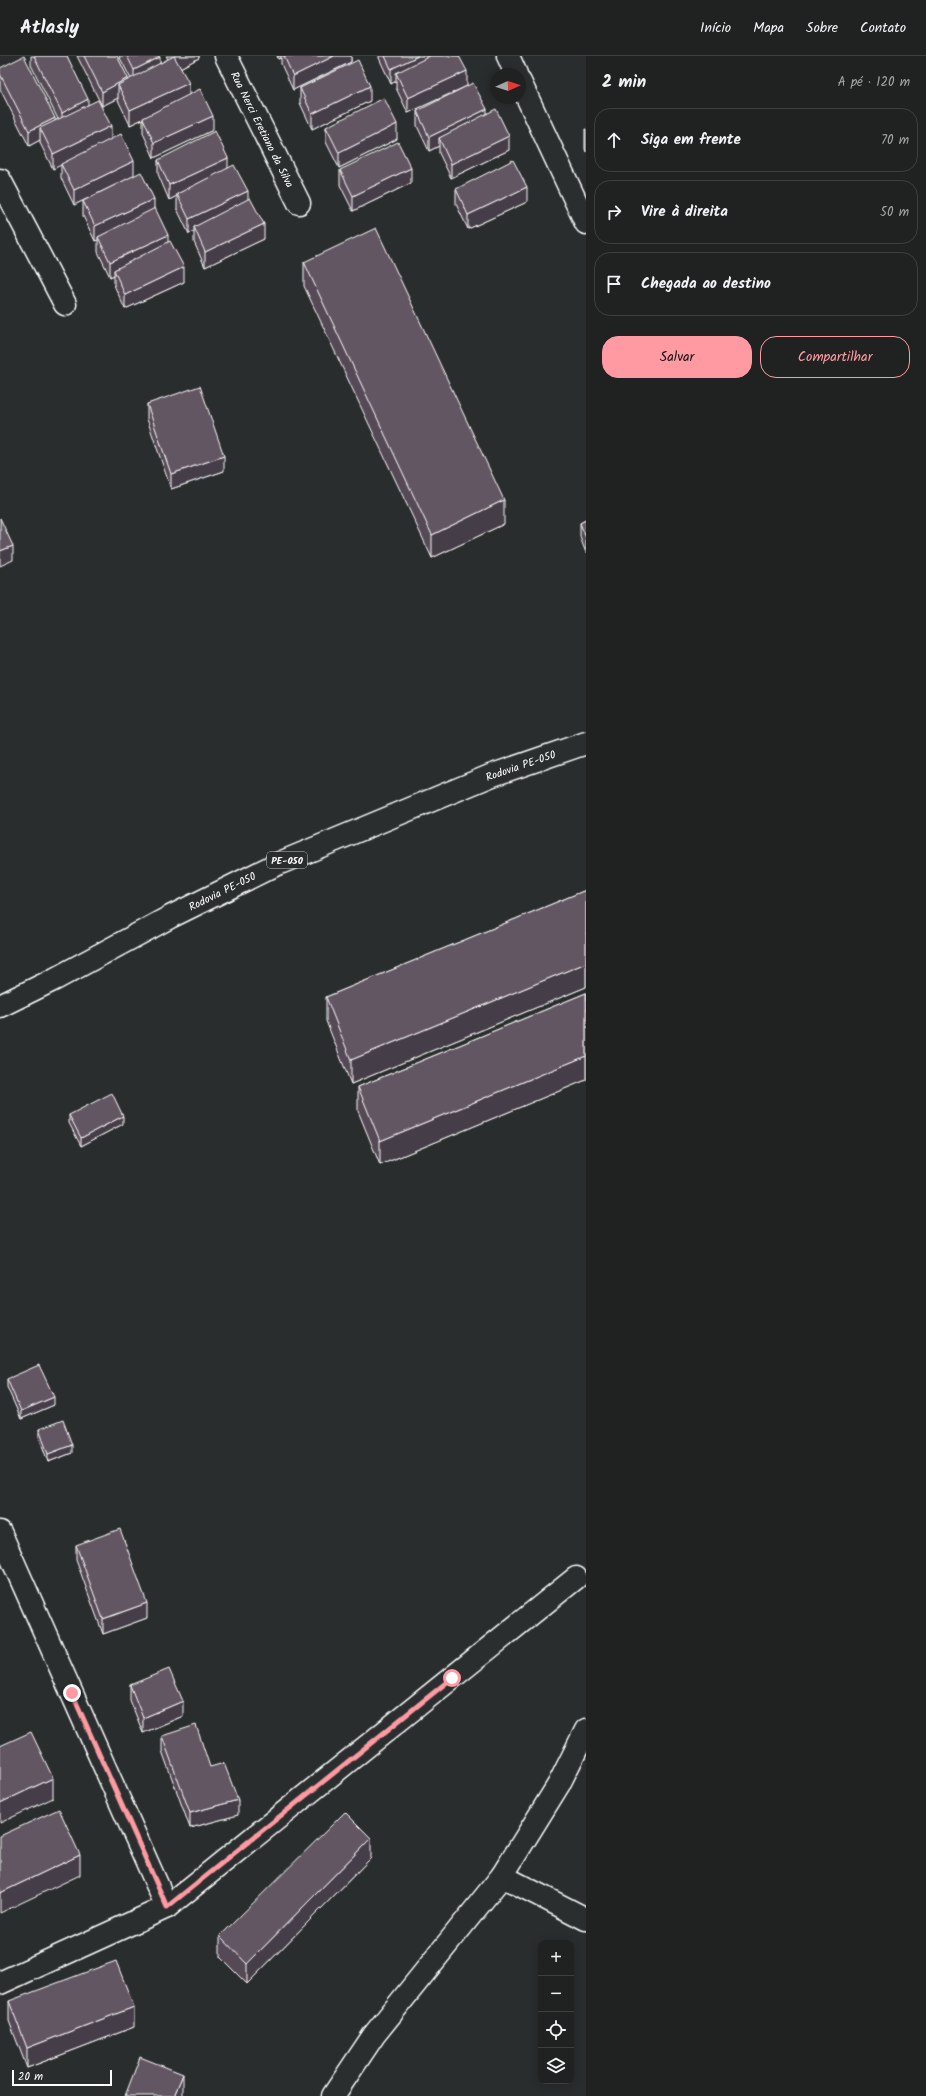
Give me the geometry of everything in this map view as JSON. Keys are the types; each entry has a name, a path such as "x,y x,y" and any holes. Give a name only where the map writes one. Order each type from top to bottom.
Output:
{"street":[{"name":"Rua Nerci Eretiano da Silva","path":"226,56 299,204"},
{"path":"508,56 513,68"},
{"path":"526,95 586,223"},
{"path":"0,180 65,304"},
{"name":"Rodovia PE-050","path":"0,1006 55,979 170,917 274,865 490,776 586,743"},
{"path":"0,1532 167,1907"},
{"path":"0,1983 167,1907 576,1578"},
{"path":"333,2096 374,2035 502,1876 559,1784 586,1730"},
{"path":"502,1876 586,1919"}],"building":[{"path":"24,56 55,118 29,131 0,74 0,68"},
{"path":"34,56 67,56 88,99 62,113"},
{"path":"84,56 117,56 128,78 102,92"},
{"path":"127,56 159,56 160,57 134,70"},
{"path":"174,56 189,83 130,110 118,85"},
{"path":"284,56 334,56 293,76"},
{"path":"385,56 418,56 391,69"},
{"path":"430,56 459,56 467,71 408,98 396,73"},
{"path":"358,60 370,86 312,114 300,88"},
{"path":"473,83 487,109 429,137 417,111"},
{"path":"200,89 213,116 154,143 143,118"},
{"path":"384,98 397,124 339,153 326,127"},
{"path":"98,100 111,126 53,154 40,128"},
{"path":"496,109 509,136 451,164 439,138"},
{"path":"215,131 228,158 169,185 158,160"},
{"path":"121,134 134,161 74,190 61,164"},
{"path":"398,142 411,168 353,196 340,170"},
{"path":"513,160 527,187 468,215 456,189"},
{"path":"234,165 248,191 189,219 177,194"},
{"path":"141,172 154,199 95,226 83,201"},
{"path":"250,198 264,224 205,252 194,227"},
{"path":"155,208 168,235 110,262 98,237"},
{"path":"376,228 504,500 432,535 304,262"},
{"path":"170,241 184,267 125,295 114,270"},
{"path":"200,386 224,456 171,474 147,404"},
{"path":"0,518 13,546 0,551"},
{"path":"586,520 586,538 580,523"},
{"path":"586,890 586,963 351,1060 326,997"},
{"path":"586,993 586,1056 380,1141 358,1087"},
{"path":"112,1093 123,1116 81,1138 69,1115"},
{"path":"39,1365 54,1397 21,1411 7,1379"},
{"path":"63,1420 72,1445 48,1454 39,1429"},
{"path":"120,1529 147,1603 103,1619 76,1545"},
{"path":"169,1669 183,1701 143,1718 130,1685"},
{"path":"196,1725 210,1767 224,1763 238,1800 190,1813 162,1736"},
{"path":"31,1732 53,1778 0,1803 0,1746"},
{"path":"59,1809 80,1855 0,1893 0,1836"},
{"path":"345,1812 371,1838 247,1964 220,1936"},
{"path":"116,1961 134,2007 27,2048 9,2001"},
{"path":"140,2057 183,2074 174,2096 125,2096"}],"route":[{"path":"72,1693 167,1907 452,1678"}]}
